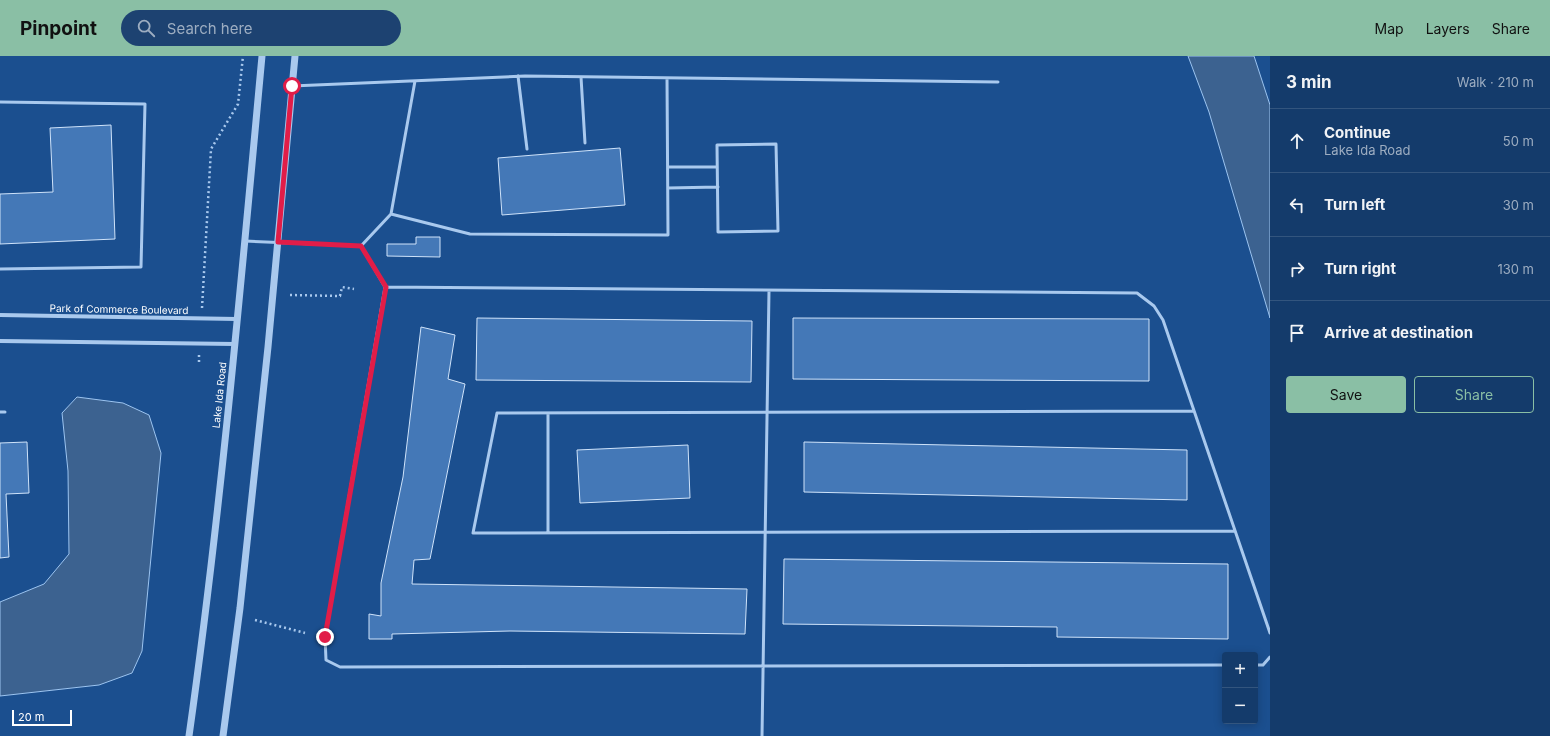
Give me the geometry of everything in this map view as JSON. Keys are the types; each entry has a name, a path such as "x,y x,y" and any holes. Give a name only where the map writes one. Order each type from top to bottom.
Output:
{"street":[{"name":"Lake Ida Road","path":"189,736 206,606 235,344 262,56"},
{"path":"223,736 240,608 278,242 295,56"},
{"name":"Park of Commerce Boulevard","path":"0,315 237,319"},
{"path":"0,341 235,344"}],"lane":[{"path":"292,86 518,76 998,82"},
{"path":"518,76 527,149"},
{"path":"581,77 585,143"},
{"path":"391,214 470,234 668,234 667,78"},
{"path":"245,240 361,246 391,214 415,81"},
{"path":"0,102 145,104 141,267 0,269"},
{"path":"776,144 778,231 718,232 718,187 717,145 776,144"},
{"path":"668,167 717,167"},
{"path":"668,188 718,187"},
{"path":"361,246 386,287 325,637 326,660 340,667 1222,665"},
{"path":"386,287 1137,293 1154,306 1163,320 1270,633"},
{"path":"762,736 769,291"},
{"path":"0,412 5,412"},
{"path":"1194,412 497,413 473,534 1235,531"},
{"path":"548,413 548,533"},
{"path":"1258,665 1263,665 1270,657"}],"path":[{"path":"202,318 211,150 238,104 243,56"},
{"path":"290,295 340,296 342,287 354,289"},
{"path":"199,362 200,344"},
{"path":"255,620 305,633"}],"water":[{"path":"1188,56 1254,56 1270,105 1270,318 1209,112"},
{"path":"77,397 123,403 149,415 161,453 142,651 132,673 99,685 0,696 0,602 44,584 69,554 68,471 62,413"}],"building":[{"path":"111,125 115,239 0,244 0,194 53,192 50,128"},
{"path":"620,148 625,205 502,215 498,158"},
{"path":"416,237 440,237 440,257 387,256 387,244 416,244"},
{"path":"477,318 752,321 751,382 476,380"},
{"path":"793,318 1149,319 1149,381 793,379"},
{"path":"421,327 455,335 448,379 465,384 430,559 414,560 412,584 747,589 745,634 510,631 392,634 392,639 369,639 369,614 381,616 381,583 403,477"},
{"path":"27,442 29,493 6,494 9,557 0,558 0,443"},
{"path":"804,442 1187,450 1187,500 804,492"},
{"path":"688,445 690,498 580,503 577,450"},
{"path":"784,559 1228,564 1228,639 1057,637 1057,627 783,624"}],"route":[{"path":"292,86 278,242 361,246 386,287 325,637"}]}
